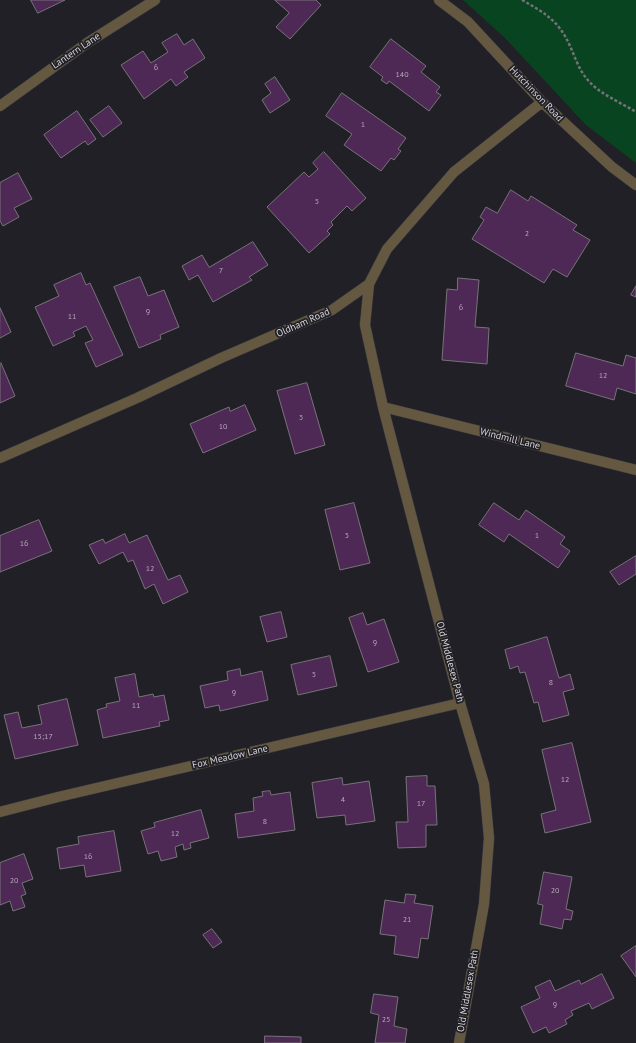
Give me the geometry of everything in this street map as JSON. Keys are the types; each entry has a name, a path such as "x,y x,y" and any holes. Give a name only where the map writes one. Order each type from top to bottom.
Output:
{"street":[{"name":"Lantern Lane","path":"0,106 87,43 155,0"},
{"name":"Hutchinson Road","path":"439,0 468,22 543,103 612,167 636,185"},
{"name":"Oldham Road","path":"0,458 137,398 221,358 332,310 368,284 388,250 454,172 537,106 543,103"},
{"name":"Old Middlesex Path","path":"368,284 366,325 383,407 460,703 484,784 489,838 484,904 459,1043"},
{"name":"Windmill Lane","path":"383,407 636,470"},
{"name":"Fox Meadow Lane","path":"0,812 58,797 460,703"}],"path":[{"path":"522,0 554,20 562,30 587,80 636,112"}],"green space":[{"path":"463,0 636,0 636,163 586,125 505,38"}],"building":[{"path":"31,0 65,0 38,13"},
{"path":"275,0 316,0 321,5 290,39 276,27 289,13"},
{"path":"177,34 184,45 193,39 205,58 184,72 188,77 176,86 171,79 144,99 121,65 143,51 151,63 168,52 162,43"},
{"path":"391,39 426,66 421,72 440,87 436,92 441,95 429,111 389,81 387,84 381,80 383,77 370,67"},
{"path":"275,77 290,100 270,113 262,100 271,93 265,84"},
{"path":"342,93 406,138 398,149 401,151 394,160 391,158 381,171 344,145 352,134 326,116"},
{"path":"109,106 122,123 103,137 90,120"},
{"path":"77,111 96,139 88,145 85,141 61,158 44,135"},
{"path":"324,152 366,198 352,211 347,206 331,222 333,225 327,231 330,234 309,253 267,207 304,172 309,177 318,169 313,163"},
{"path":"18,173 32,199 14,208 19,217 3,226 0,221 0,183"},
{"path":"511,190 528,201 531,196 577,225 573,230 590,240 567,277 553,269 544,283 472,239 484,220 480,217 486,207 497,213"},
{"path":"253,242 268,265 249,277 252,280 213,302 198,275 189,280 182,266 202,255 209,267"},
{"path":"81,273 86,285 90,283 123,355 96,367 85,343 93,340 86,326 73,332 75,336 53,346 35,307 59,296 54,285"},
{"path":"140,277 148,296 164,290 179,327 160,335 161,339 139,348 114,287"},
{"path":"458,278 479,280 475,327 489,328 487,364 442,360 447,289 457,290"},
{"path":"636,286 636,297 631,295"},
{"path":"0,308 11,332 0,338"},
{"path":"576,353 623,366 626,355 636,358 636,394 617,388 614,400 566,386"},
{"path":"1,363 15,396 0,403 0,364"},
{"path":"307,383 325,445 295,454 277,391"},
{"path":"245,405 256,430 203,453 190,424 229,407 230,411"},
{"path":"354,503 370,563 340,570 325,510"},
{"path":"494,503 519,520 526,510 565,537 560,544 570,551 558,568 509,534 504,542 479,525"},
{"path":"39,520 52,551 0,572 0,536"},
{"path":"125,534 129,543 147,535 168,580 180,575 188,592 163,604 154,584 145,589 133,560 128,562 123,552 99,564 89,545 103,539 105,543"},
{"path":"636,556 636,574 619,585 610,572"},
{"path":"281,612 287,637 267,642 260,617"},
{"path":"363,613 367,625 384,619 399,662 368,672 349,618"},
{"path":"547,637 559,678 570,674 574,689 563,692 569,715 543,722 538,702 534,703 525,672 520,673 518,666 510,669 505,650"},
{"path":"330,656 337,686 298,695 291,665"},
{"path":"240,669 241,676 262,671 268,700 220,711 219,705 205,708 200,686 228,680 227,672"},
{"path":"135,674 139,697 153,694 154,697 164,695 169,720 159,722 160,726 103,738 97,710 107,707 106,704 120,701 115,678"},
{"path":"67,699 78,745 15,759 4,715 18,712 22,728 42,724 38,706"},
{"path":"572,743 591,822 545,833 541,814 556,810 542,750"},
{"path":"427,776 427,786 435,786 437,825 426,825 426,847 398,848 396,822 408,822 406,777"},
{"path":"342,778 343,785 369,781 375,821 346,825 345,815 317,818 312,783"},
{"path":"270,791 271,795 290,792 295,830 238,838 235,814 254,811 253,798 263,796 262,792"},
{"path":"201,810 209,838 190,843 191,848 184,850 183,844 175,847 177,857 161,861 158,851 148,854 141,831 155,827 154,823"},
{"path":"114,831 121,871 86,877 84,865 60,869 57,848 79,844 78,837"},
{"path":"24,854 33,879 22,883 26,894 21,896 25,907 13,911 10,901 0,905 0,863"},
{"path":"544,872 572,877 566,909 573,911 571,920 564,919 562,929 540,924 543,905 538,904"},
{"path":"406,894 416,895 414,903 433,906 428,939 421,938 418,958 394,954 396,936 380,934 385,900 404,903"},
{"path":"212,929 222,942 213,948 203,935"},
{"path":"636,946 636,977 621,956"},
{"path":"602,974 614,998 592,1009 589,1003 571,1011 573,1015 565,1020 567,1024 549,1033 546,1027 533,1033 521,1007 540,998 535,987 550,980 555,991 579,980 581,984"},
{"path":"374,994 398,997 394,1026 407,1029 405,1043 375,1043 379,1015 371,1013"},
{"path":"265,1036 301,1037 301,1043 265,1043"}]}
